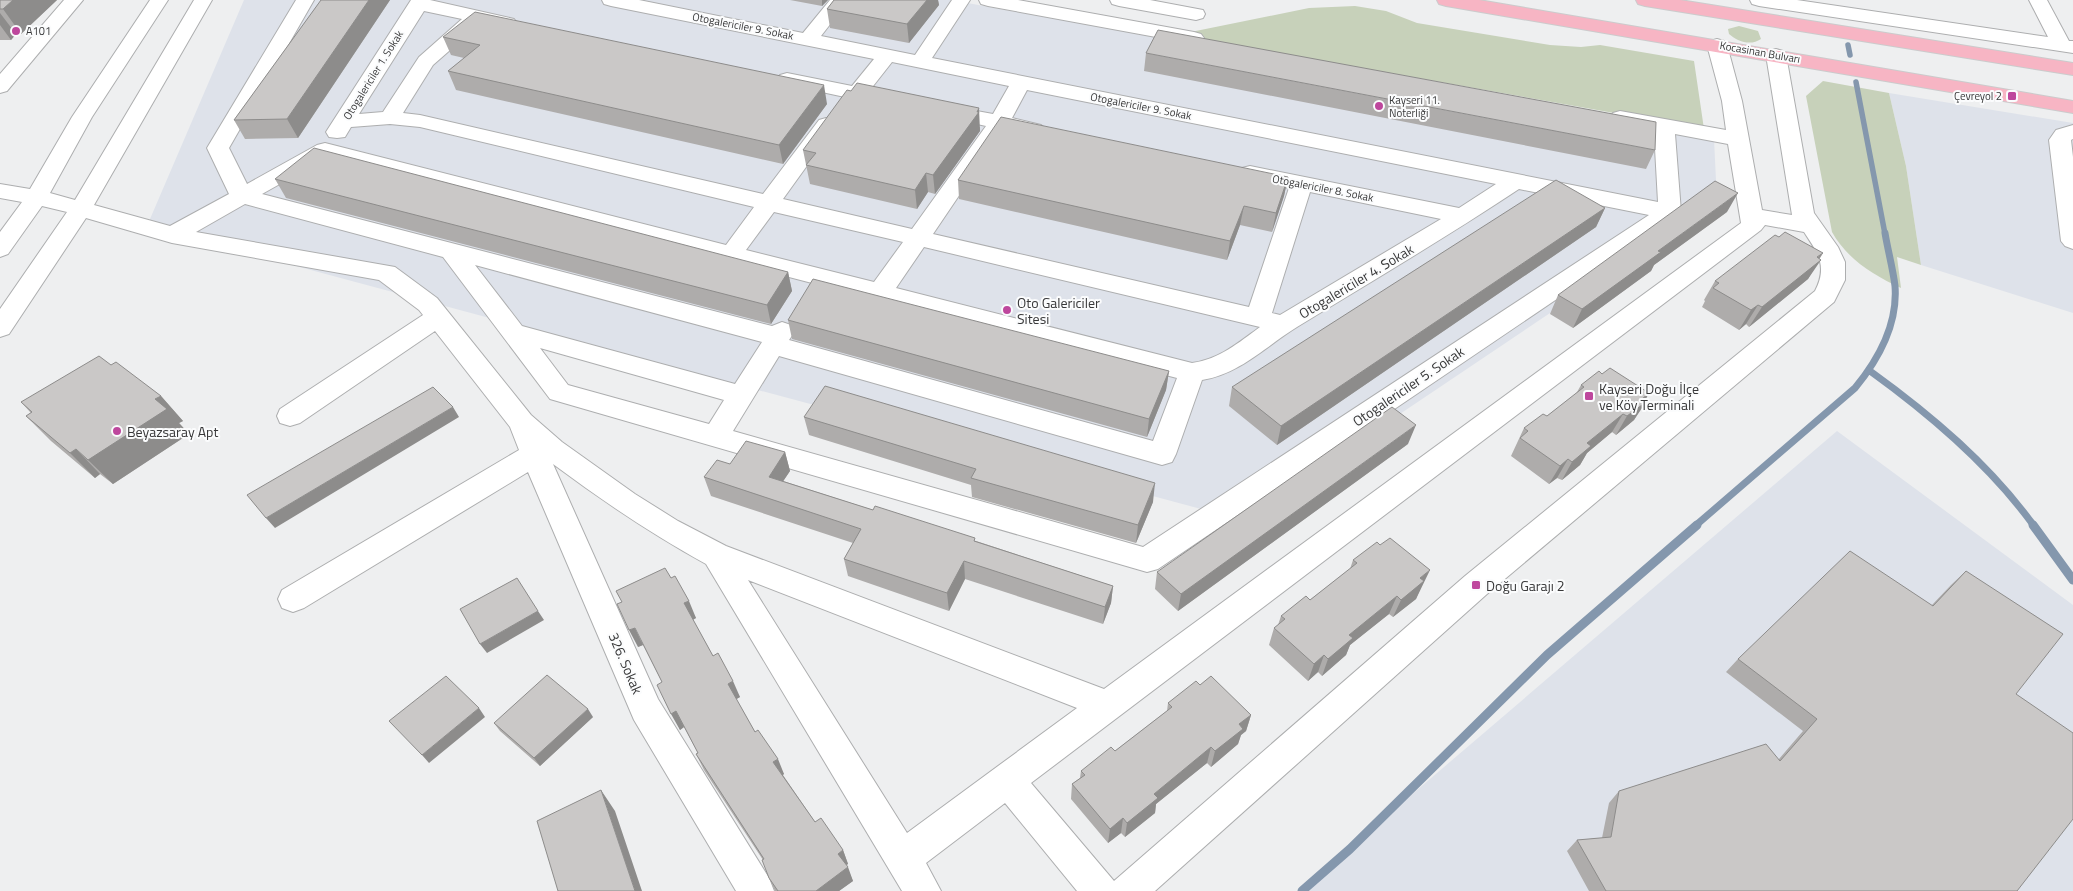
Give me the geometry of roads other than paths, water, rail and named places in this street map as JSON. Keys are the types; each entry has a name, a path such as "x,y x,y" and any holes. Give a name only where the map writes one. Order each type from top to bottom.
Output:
{"highway":[{"name":"Kocasinan Bulvarı","path":"1446,0 2073,107"},
{"path":"1644,0 2073,70"},
{"path":"1712,10 1717,45"},
{"path":"1769,20 1776,55"}],"street":[{"path":"0,87 74,0"},
{"path":"0,249 37,197 82,117 159,0"},
{"path":"0,328 80,210 203,0"},
{"path":"172,235 241,196 325,150 1192,372 1162,454 776,341 451,251 241,196 218,148 305,0"},
{"name":"Otogalericiler 9. Sokak","path":"611,0 1670,212"},
{"path":"808,39 840,0"},
{"path":"920,62 961,0"},
{"path":"988,0 1208,41"},
{"path":"1120,0 1196,14"},
{"path":"1759,0 1801,3 2068,46"},
{"path":"2038,0 2068,46"},
{"path":"420,2 524,26"},
{"name":"Otogalericiler 1. Sokak","path":"325,150 420,2"},
{"path":"1769,20 1801,3"},
{"path":"390,118 422,66 476,16"},
{"path":"903,858 1753,225 1732,102 1717,45"},
{"path":"732,253 853,93 888,55"},
{"path":"1128,891 1476,585 1818,303 1830,288 1834,271 1830,253 1803,214 1776,55"},
{"path":"0,58 24,60"},
{"path":"772,76 1048,132"},
{"path":"881,291 1000,122 1021,82"},
{"path":"1606,114 1738,139"},
{"path":"345,121 390,118 420,120 1283,324"},
{"path":"1664,125 1670,212"},
{"path":"2073,131 2064,135 2060,140 2073,241"},
{"name":"Otogalericiler 8. Sokak","path":"1233,170 1464,216"},
{"name":"Otogalericiler 4. Sokak","path":"1192,372 1214,369 1232,361 1283,324 1464,216 1516,181"},
{"path":"1258,318 1301,184"},
{"path":"0,191 37,197 172,235 386,274 422,299 521,422 587,476 668,529 716,555 1107,706"},
{"name":"Otogalericiler 5. Sokak","path":"715,436 1147,560 1670,212"},
{"path":"1751,215 1812,226"},
{"path":"451,251 559,392 715,436 816,276"},
{"path":"290,416 438,317"},
{"path":"513,332 741,395"},
{"name":"326. Sokak","path":"521,422 646,710 756,891"},
{"path":"294,599 535,454"},
{"path":"716,555 923,891"},
{"path":"1007,780 1100,891"}],"waterway":[{"path":"1848,45 1850,55"},
{"path":"1856,82 1885,234"},
{"path":"1695,526 1855,388 1879,354 1890,328 1895,300 1895,286 1885,233"},
{"path":"1870,371 1915,405 1958,442 1998,482 2034,526"},
{"path":"1302,891 1350,849 1547,655 1697,525"},
{"path":"2033,525 2073,580"}],"place":[{"name":"A101","path":"16,31"},
{"name":"Çevreyol 2","path":"2012,96"},
{"name":"Kayseri 11. Noterliği","path":"1379,106"},
{"name":"Oto Galericiler Sitesi","path":"1007,310"},
{"name":"Kayseri Doğu İlçe ve Köy Terminali","path":"1589,396"},
{"name":"Beyazsaray Apt","path":"117,431"},
{"name":"Doğu Garajı 2","path":"1476,585"}]}
